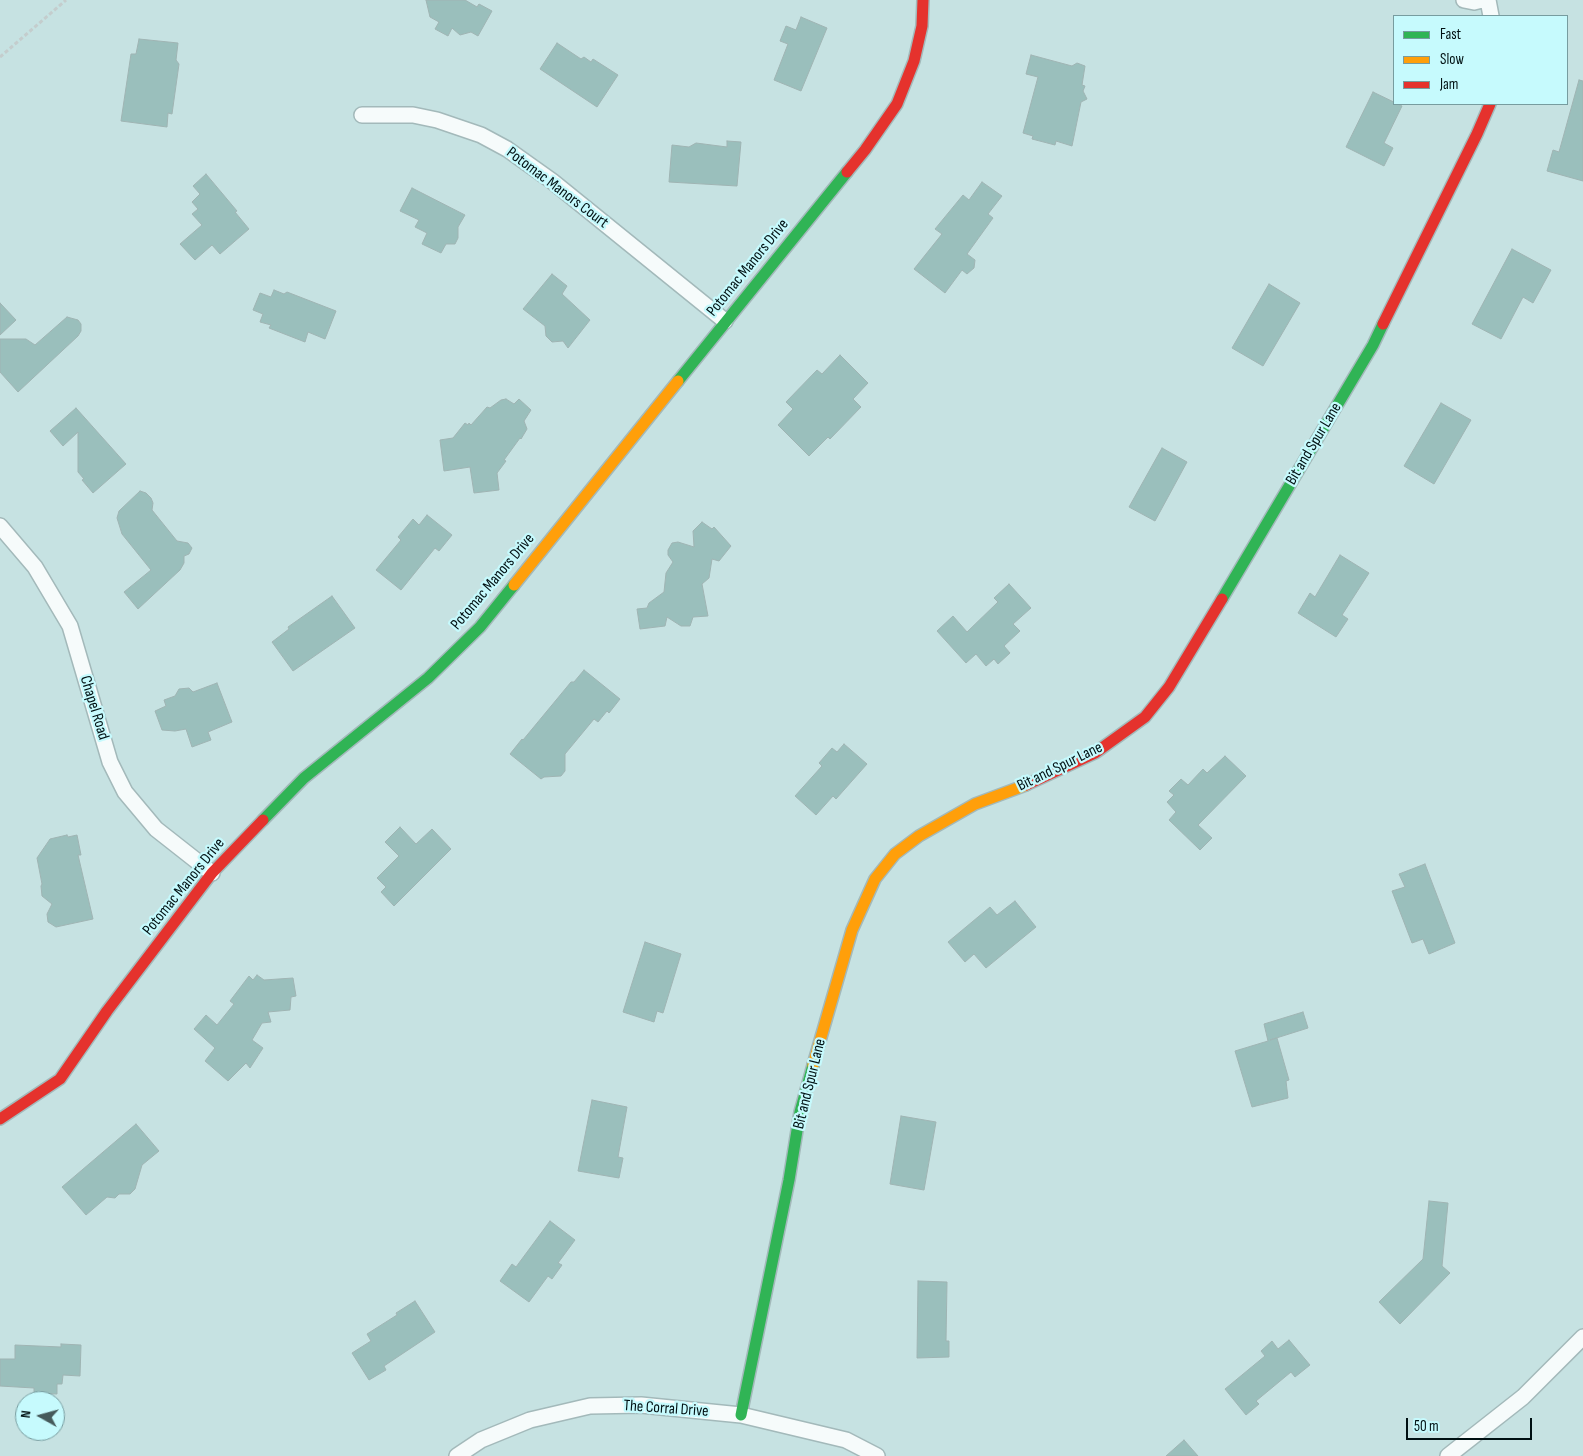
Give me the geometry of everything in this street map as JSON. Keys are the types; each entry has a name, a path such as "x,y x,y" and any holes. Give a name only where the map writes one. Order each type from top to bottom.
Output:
{"street":[{"name":"Potomac Manors Drive","path":"0,1119 60,1078 107,1011 212,873 304,778 428,678 480,627 864,150 897,104 914,61 922,26 923,0"},
{"path":"1464,0 1474,2 1482,0"},
{"path":"1488,0 1491,15"},
{"name":"Bit and Spur Lane","path":"740,1415 789,1180 800,1112 852,930 875,879 896,854 919,836 975,804 1034,782 1095,753 1145,717 1169,687 1373,345 1490,105"},
{"name":"Potomac Manors Court","path":"362,115 412,115 437,120 481,135 507,148 552,181 725,321"},
{"name":"Chapel Road","path":"0,526 35,567 70,626 110,762 125,792 156,829 212,873"},
{"path":"1448,1456 1523,1397 1583,1337"},
{"name":"The Corral Drive","path":"457,1456 481,1440 530,1420 590,1406 641,1405 740,1415 846,1440 877,1456"}],"path":[{"path":"0,57 66,0"}],"building":[{"path":"426,0 465,0 477,7 479,4 492,11 478,36 471,32 460,35 452,28 448,36 435,29 439,22 430,17"},
{"path":"801,17 827,28 801,91 774,80 788,44 780,41 786,26 796,30"},
{"path":"139,39 178,43 176,60 179,64 172,114 168,113 167,127 121,121 131,54 136,54"},
{"path":"557,43 581,59 584,57 591,62 593,59 618,75 597,107 540,69"},
{"path":"1031,55 1072,66 1077,63 1085,66 1082,85 1085,86 1083,91 1087,99 1081,102 1072,146 1056,141 1055,145 1032,139 1033,136 1023,133 1038,77 1026,74"},
{"path":"1579,80 1583,81 1583,181 1547,171 1553,150 1559,152"},
{"path":"1373,92 1393,102 1393,105 1402,106 1384,143 1393,148 1384,166 1346,147"},
{"path":"727,141 741,142 737,186 669,182 672,145 689,147 696,143 727,147"},
{"path":"206,174 237,211 235,212 249,229 220,254 212,245 195,260 180,244 202,225 192,214 198,209 192,202 200,194 193,186"},
{"path":"982,182 1002,196 988,214 993,218 967,254 975,260 974,268 967,274 962,270 945,293 914,269 942,234 935,229 963,195 969,200"},
{"path":"412,188 465,215 458,227 458,238 455,244 446,244 441,253 422,244 427,233 415,227 419,220 400,211"},
{"path":"1512,249 1551,270 1533,303 1523,297 1501,339 1472,324"},
{"path":"552,274 567,286 562,294 590,320 568,348 563,341 552,342 546,336 545,326 523,309"},
{"path":"1269,284 1300,303 1263,366 1232,348"},
{"path":"274,290 284,294 287,292 336,311 325,339 308,332 305,342 269,328 271,325 260,322 263,314 253,310 260,293 271,297"},
{"path":"0,303 16,320 0,335"},
{"path":"67,317 78,320 81,324 81,331 78,336 18,392 0,372 0,339 26,339 35,345"},
{"path":"840,355 868,383 853,399 861,407 830,439 828,437 809,456 778,425 793,409 786,402 817,370 822,374"},
{"path":"506,399 514,404 519,399 531,410 524,421 527,429 504,460 506,461 497,473 499,490 474,493 470,467 444,471 440,440 453,438 465,423 471,425 487,407 490,408 501,400"},
{"path":"1441,403 1471,420 1434,484 1404,466"},
{"path":"76,408 126,464 93,493 78,472 78,432 63,446 50,431"},
{"path":"1162,448 1187,462 1155,521 1129,507"},
{"path":"140,491 146,493 151,498 153,503 152,510 177,541 188,543 192,548 189,554 184,556 184,563 180,570 138,609 124,592 151,570 122,534 117,518 119,511"},
{"path":"427,515 452,535 439,551 435,548 401,590 376,570 401,540 398,537 413,519 419,525"},
{"path":"702,522 712,529 714,527 731,546 719,561 712,559 709,578 702,584 708,616 693,617 690,626 681,626 667,617 665,626 640,629 637,609 647,608 649,603 664,592 666,573 673,562 668,555 668,550 672,543 678,542 694,547 693,531"},
{"path":"1340,555 1369,573 1342,615 1348,619 1336,637 1298,613 1310,593 1315,597"},
{"path":"1009,584 1031,608 1013,624 1020,631 1004,646 1010,653 998,664 994,659 986,666 976,654 966,663 937,631 953,616 967,632 998,602 994,598"},
{"path":"332,596 355,628 293,671 272,642 289,629 288,627"},
{"path":"584,670 620,699 609,713 607,711 598,722 594,719 565,754 565,771 561,776 544,777 541,779 510,754 571,682 574,682"},
{"path":"217,683 232,722 208,732 211,740 192,747 186,729 175,731 162,730 155,711 166,706 164,700 175,696 179,689 189,688 193,692"},
{"path":"844,744 867,764 836,799 833,796 816,815 795,796 822,766 819,763 832,748 837,752"},
{"path":"1225,756 1246,776 1198,825 1212,838 1200,850 1169,820 1176,812 1167,802 1174,795 1169,791 1181,779 1188,785 1203,769 1207,773"},
{"path":"400,827 416,844 432,829 451,849 394,906 381,892 386,887 377,878 399,856 385,842"},
{"path":"67,835 68,837 77,835 81,855 78,855 93,919 56,927 48,922 47,914 52,904 42,896 42,884 37,858 50,839"},
{"path":"1425,864 1455,943 1429,954 1423,939 1412,943 1392,891 1405,887 1399,874"},
{"path":"1015,901 1036,927 986,968 974,954 965,962 948,942 990,907 997,915"},
{"path":"645,942 681,954 663,1013 657,1011 654,1022 623,1012"},
{"path":"257,975 264,980 293,978 296,996 291,997 290,1010 268,1012 271,1022 262,1023 252,1040 263,1048 250,1068 246,1063 228,1081 205,1061 215,1048 194,1029 206,1015 217,1025 234,1004 230,1001 249,976 253,980"},
{"path":"1303,1012 1308,1028 1270,1040 1277,1038 1289,1080 1286,1081 1288,1098 1252,1107 1235,1051 1268,1041 1264,1024"},
{"path":"592,1100 627,1107 618,1157 623,1158 619,1178 578,1171"},
{"path":"901,1116 936,1122 924,1190 890,1184"},
{"path":"136,1124 159,1151 142,1165 135,1189 130,1194 119,1194 115,1198 107,1197 86,1215 62,1187"},
{"path":"1429,1201 1448,1203 1442,1266 1450,1273 1400,1324 1379,1302 1423,1259"},
{"path":"550,1221 575,1240 558,1263 562,1265 552,1279 548,1276 529,1302 500,1281 512,1264 516,1267"},
{"path":"918,1281 947,1282 946,1341 949,1341 949,1357 917,1358"},
{"path":"415,1301 435,1332 384,1366 386,1370 369,1380 352,1353 371,1341 367,1334"},
{"path":"1289,1340 1310,1365 1295,1377 1291,1372 1256,1401 1259,1404 1246,1415 1225,1389 1265,1356 1261,1351 1272,1341 1278,1349"},
{"path":"61,1344 81,1345 80,1376 63,1375 62,1384 57,1384 57,1391 34,1391 34,1388 0,1386 0,1359 15,1359 15,1345 61,1347"},
{"path":"1184,1440 1198,1456 1166,1456"}],"traffic: fast":[{"path":"678,381 847,172"},
{"path":"1222,599 1373,345 1383,324"},
{"path":"263,820 304,778 428,678 480,627 514,585"},
{"path":"741,1415 789,1180 800,1112 813,1065"}],"traffic: slow":[{"path":"514,585 678,381"},
{"path":"813,1065 852,930 875,879 895,854 919,836 975,804 1026,785"}],"traffic: jam":[{"path":"847,172 897,104 914,61 922,26 923,0"},
{"path":"1383,324 1490,105"},
{"path":"1026,785 1095,753 1145,717 1169,687 1222,599"},
{"path":"0,1119 60,1079 107,1011 212,873 263,820"}]}
